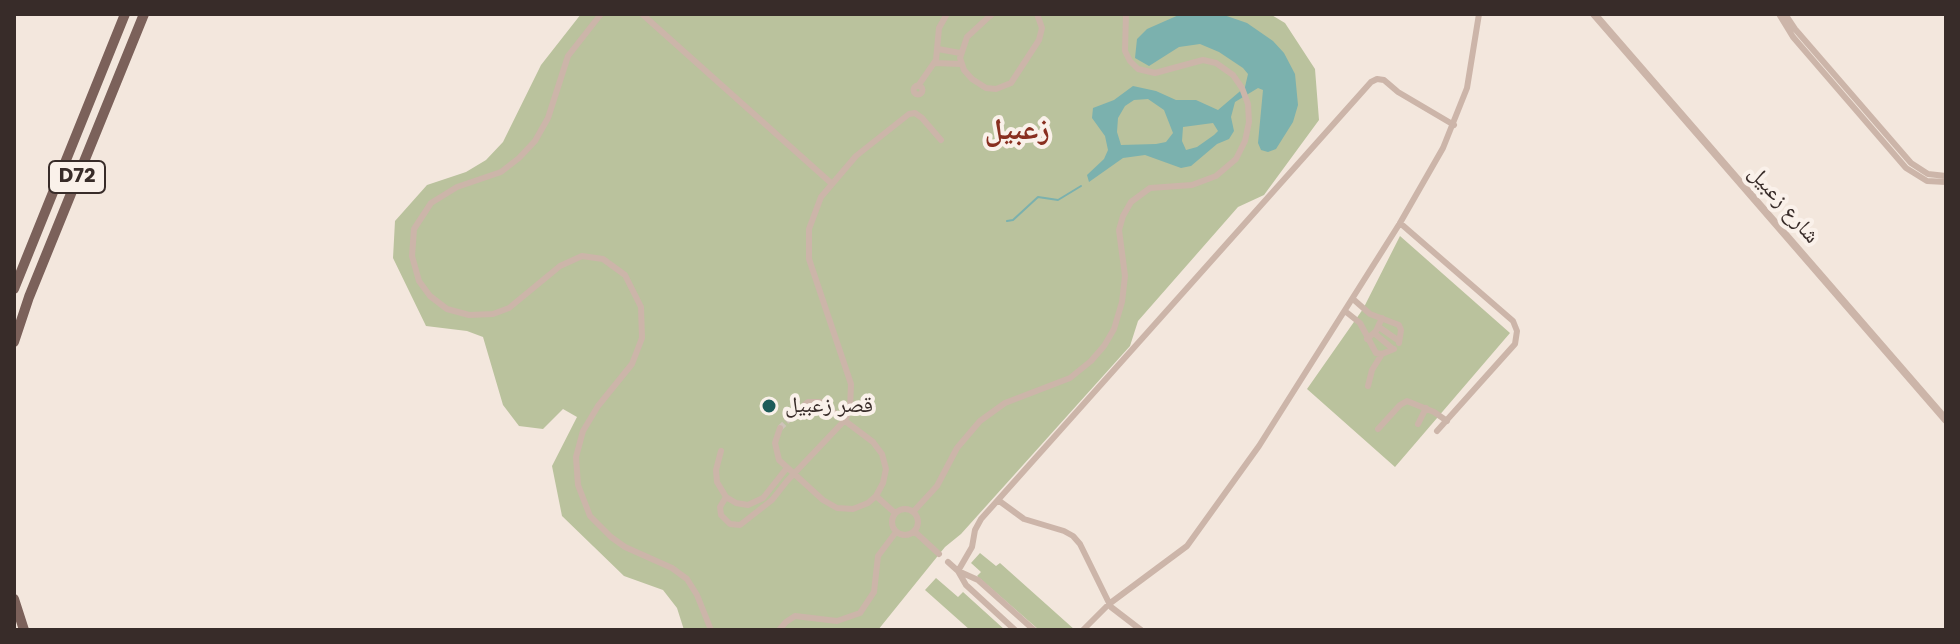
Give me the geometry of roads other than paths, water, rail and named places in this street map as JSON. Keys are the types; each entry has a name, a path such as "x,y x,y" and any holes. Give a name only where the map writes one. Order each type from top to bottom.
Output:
{"main road":[{"name":"D72","path":"14,289 125,14"},
{"name":"D72","path":"14,342 29,297 144,14"},
{"path":"14,599 24,630"}],"street":[{"path":"601,14 568,56 548,118 535,141 501,172 457,187 436,198 417,223 412,236 412,256 419,281 430,296 447,309 469,315 493,314 509,308 560,266 582,256 603,259 625,275 641,307 642,338 632,364 598,406 583,431 576,457 578,485 590,516 611,537 687,579 711,630"},
{"path":"642,14 831,183"},
{"path":"992,14 972,30 960,53 961,64 972,79 986,88 996,89 1014,79 1041,36 1039,15"},
{"path":"913,512 937,486 962,440 988,414 1014,398 1070,378 1104,346 1114,329 1122,302 1124,267 1119,230 1131,202 1150,188 1192,185 1216,176 1236,159 1245,141 1249,122 1248,104 1233,75 1216,63 1203,60 1155,73 1138,69 1125,51 1126,14"},
{"path":"1083,630 1109,604 1194,539 1219,499 1259,446 1400,223 1454,125 1470,75 1479,14"},
{"name":"شارع زعبيل","path":"1594,14 1946,420"},
{"path":"1779,14 1793,37 1857,105"},
{"path":"1785,14 1910,172 1927,181 1946,179"},
{"path":"748,505 768,494 845,420 852,402 851,384 813,273 808,252 809,229 814,212 831,183 865,148 913,113 917,95 922,90 918,86 935,63 937,34 945,15"},
{"path":"938,49 960,53"},
{"path":"935,63 961,64"},
{"path":"958,571 972,547 978,522 1371,82 1384,80 1398,92 1454,125"},
{"path":"913,113 926,122 941,140"},
{"path":"1400,223 1513,321 1517,331 1515,344 1437,431"},
{"path":"1353,299 1370,314 1400,327 1396,346 1382,354 1372,370 1368,386"},
{"path":"1345,311 1360,323 1376,353 1382,354"},
{"path":"1367,339 1377,330 1382,318"},
{"path":"1377,330 1396,346"},
{"path":"780,428 775,452 789,472 823,500 837,508 858,507 876,496 886,474 882,454 873,442 824,404 814,401 802,406 792,416"},
{"path":"1378,429 1405,402 1426,408 1447,421"},
{"path":"1418,424 1426,408"},
{"path":"721,451 716,476 726,497 758,512"},
{"path":"726,497 719,512 730,524 740,525 772,500 789,472"},
{"path":"876,496 895,513"},
{"path":"998,500 1019,517 1073,536 1080,544 1109,604 1141,630"},
{"path":"904,509 913,512 918,521 914,531 905,535 896,532 892,523 895,513 904,509"},
{"path":"914,531 939,554"},
{"path":"779,630 795,616 837,621 860,613 874,592 878,556 896,532"},
{"path":"948,562 969,589 1015,630"},
{"path":"958,571 978,580 1034,630"}],"water":[{"path":"1181,14 1221,14 1247,23 1273,41 1284,53 1295,74 1298,105 1293,122 1276,149 1268,152 1261,150 1258,143 1263,90 1258,88 1235,102 1231,117 1234,131 1229,139 1217,144 1191,166 1181,168 1145,155 1123,158 1089,182 1087,175 1104,159 1108,150 1105,136 1092,118 1093,108 1114,100 1133,86 1176,100 1196,100 1218,110 1245,87 1248,74 1243,68 1200,44 1179,47 1149,66 1135,58 1137,39 1147,29","holes":["1148,99 1164,110 1173,133 1166,142 1121,145 1117,132 1118,118 1125,106 1134,100","1213,123 1218,131 1197,147 1186,150 1182,141 1183,127"]}],"waterway":[{"path":"1007,221 1013,220 1038,197 1058,200 1081,186"}],"tunnel":[{"path":"780,428 792,416"}],"place":[{"name":"قصر زعبيل","path":"769,406"}],"district":[{"name":"زعبيل","path":"1017,131"}]}
